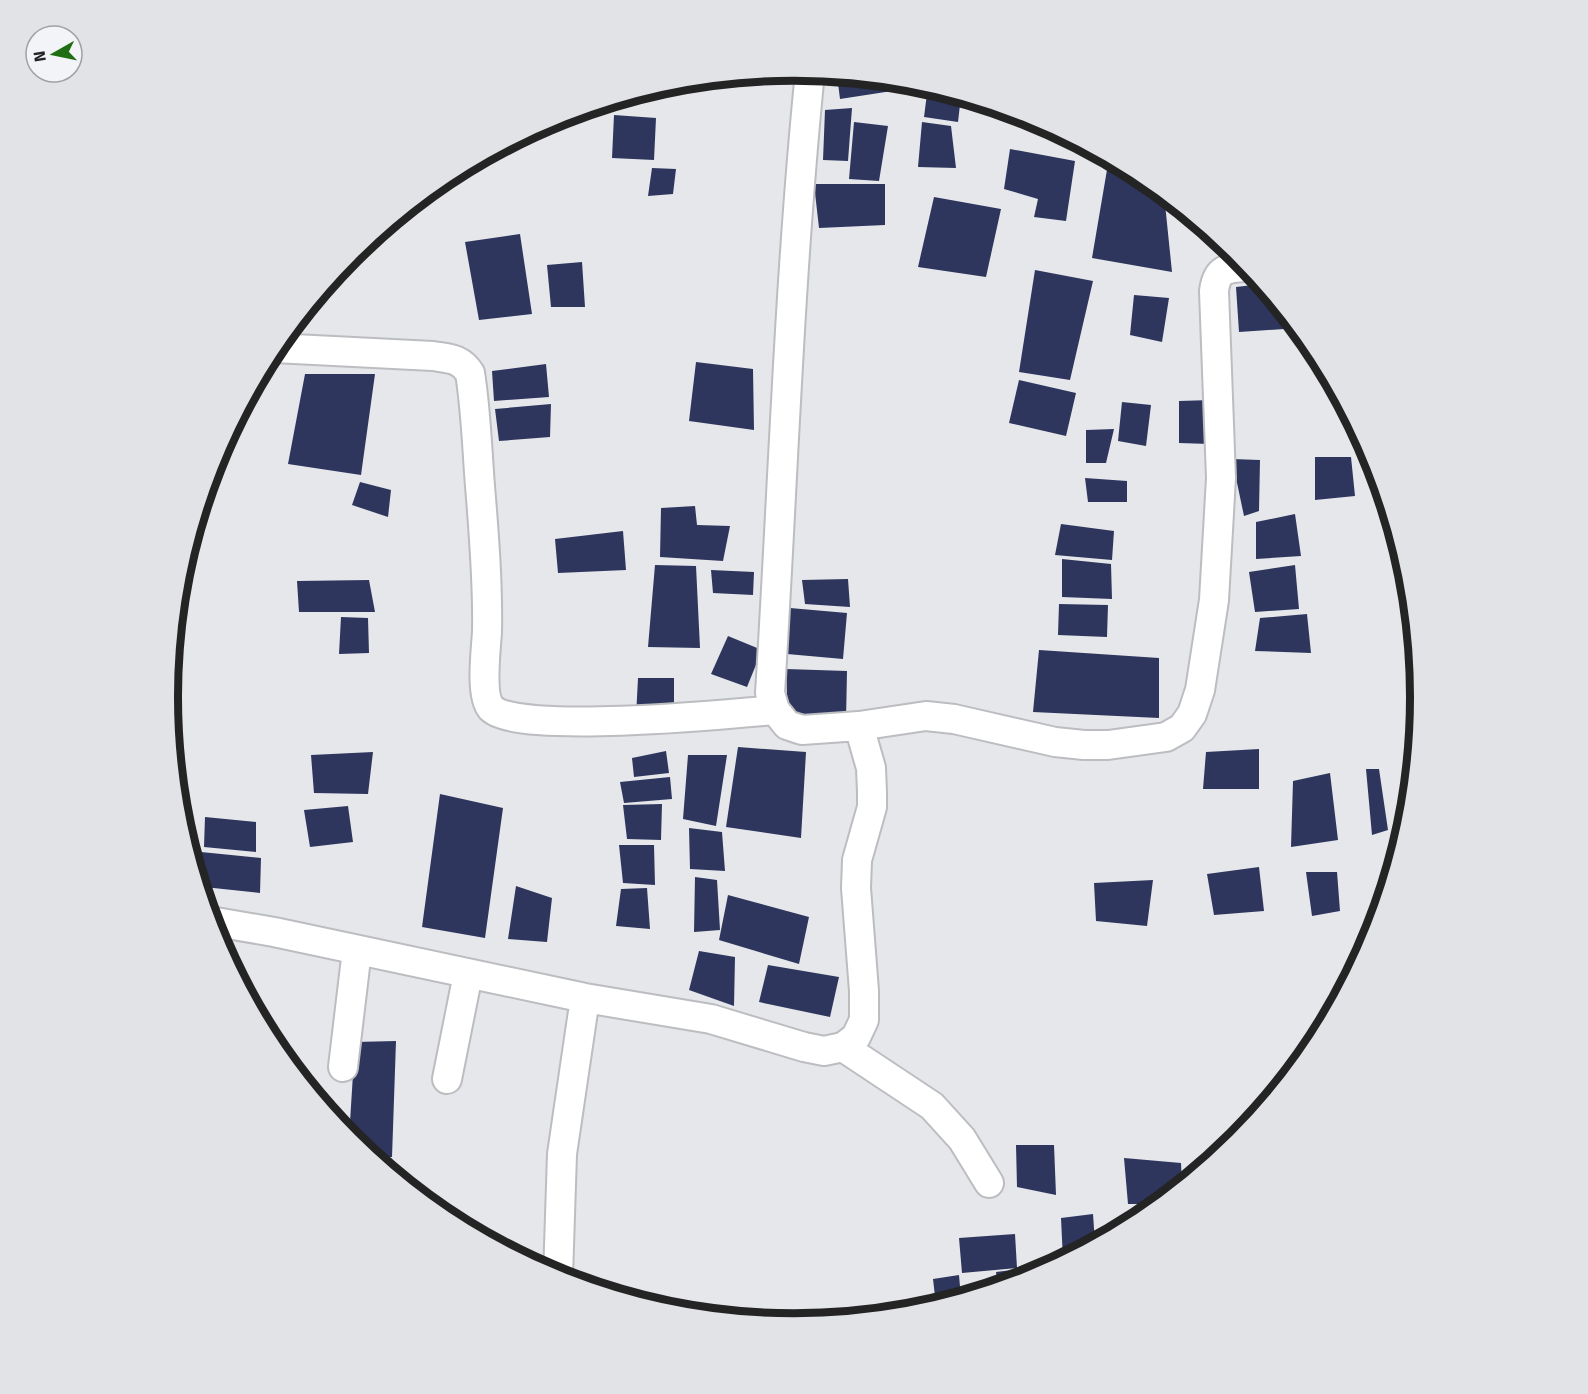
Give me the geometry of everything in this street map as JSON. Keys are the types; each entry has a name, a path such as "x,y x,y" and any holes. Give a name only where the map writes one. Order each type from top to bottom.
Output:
{"street":[{"path":"809,81 801,155 788,354 770,693 775,710 787,725 802,730 859,726 926,716 954,719 1055,742 1084,745 1108,745 1166,737 1182,728 1192,714 1200,690 1214,600 1221,478 1214,291 1216,279 1220,273 1230,267 1235,267"},
{"path":"286,349 443,358 464,363 470,373 483,526 487,626 486,692 490,707 500,715 557,721 669,719 775,710"},
{"path":"221,923 585,998 711,1019 824,1051 843,1047 856,1037 864,1020 856,888 857,860 872,807 872,792 871,768 859,726"},
{"path":"343,1067 357,950"},
{"path":"447,1078 468,974"},
{"path":"558,1266 562,1154 585,998"},
{"path":"843,1047 932,1106 963,1139 989,1183"}],"building":[{"path":"838,82 892,89 892,91 840,99"},
{"path":"927,96 960,104 958,122 924,117"},
{"path":"852,108 848,161 823,160 825,110"},
{"path":"614,115 656,118 654,160 612,158"},
{"path":"854,122 888,126 879,181 849,179"},
{"path":"922,122 951,126 956,168 918,167"},
{"path":"1010,149 1075,161 1066,221 1034,217 1038,199 1004,189"},
{"path":"1107,167 1165,205 1172,272 1092,258"},
{"path":"652,168 676,169 673,194 648,196"},
{"path":"814,184 885,184 885,225 819,228"},
{"path":"934,197 1001,209 986,277 918,267"},
{"path":"520,234 532,314 479,320 465,242"},
{"path":"582,262 585,307 551,307 547,265"},
{"path":"1035,270 1093,281 1070,380 1019,372"},
{"path":"1252,285 1288,329 1239,332 1236,287"},
{"path":"1134,295 1169,298 1162,342 1130,335"},
{"path":"696,362 753,369 754,430 689,421"},
{"path":"546,364 549,397 494,401 492,371"},
{"path":"305,374 375,374 361,475 288,464"},
{"path":"1019,380 1076,393 1066,436 1009,423"},
{"path":"1211,400 1210,444 1179,443 1179,401"},
{"path":"1122,402 1151,405 1146,446 1118,441"},
{"path":"551,404 550,437 499,441 495,409"},
{"path":"1114,429 1106,463 1086,463 1086,430"},
{"path":"1315,457 1351,457 1355,496 1315,500"},
{"path":"1232,459 1260,460 1259,511 1244,516"},
{"path":"1085,478 1127,481 1127,502 1088,502"},
{"path":"360,482 391,490 388,517 352,505"},
{"path":"695,506 697,525 730,526 723,561 660,557 661,508"},
{"path":"1295,514 1301,556 1256,559 1256,522"},
{"path":"1061,524 1114,531 1112,560 1055,555"},
{"path":"623,531 626,570 558,573 555,539"},
{"path":"1062,559 1111,564 1112,599 1062,597"},
{"path":"655,565 696,566 700,648 648,647"},
{"path":"1295,565 1299,609 1255,612 1249,572"},
{"path":"711,570 754,572 753,595 713,593"},
{"path":"848,579 850,607 805,604 802,580"},
{"path":"369,580 375,612 299,612 297,581"},
{"path":"1059,604 1108,605 1107,637 1058,635"},
{"path":"790,608 847,613 843,659 787,654"},
{"path":"1307,614 1311,653 1255,651 1260,618"},
{"path":"341,617 368,618 369,653 339,654"},
{"path":"728,636 762,650 747,687 711,674"},
{"path":"1039,650 1159,658 1159,718 1033,712"},
{"path":"786,669 847,671 846,720 788,720"},
{"path":"638,678 674,678 674,715 636,717"},
{"path":"738,747 806,752 801,838 726,827"},
{"path":"1259,749 1259,789 1203,789 1206,752"},
{"path":"666,751 669,773 634,777 632,758"},
{"path":"373,752 368,794 314,793 311,755"},
{"path":"688,755 727,755 716,826 683,819"},
{"path":"1366,769 1379,769 1388,830 1372,835"},
{"path":"1330,773 1338,840 1291,847 1293,781"},
{"path":"670,777 672,799 624,803 620,782"},
{"path":"440,794 503,808 485,938 422,927"},
{"path":"662,804 661,840 627,839 623,805"},
{"path":"348,806 353,842 310,847 304,810"},
{"path":"205,817 256,822 256,852 204,847"},
{"path":"689,828 722,832 725,871 690,869"},
{"path":"619,845 654,845 655,885 623,883"},
{"path":"201,852 261,858 260,893 209,888 202,867"},
{"path":"1259,867 1264,911 1214,915 1207,874"},
{"path":"1306,872 1337,872 1340,911 1312,916"},
{"path":"695,877 717,880 720,930 694,932"},
{"path":"1153,880 1147,926 1096,921 1094,883"},
{"path":"516,886 552,898 547,942 508,939"},
{"path":"647,888 650,929 616,926 621,889"},
{"path":"728,895 809,917 799,964 719,940"},
{"path":"699,951 735,957 734,1006 689,990"},
{"path":"768,965 839,977 830,1017 759,1002"},
{"path":"396,1041 392,1157 385,1157 350,1124 355,1042"},
{"path":"1016,1145 1054,1145 1056,1195 1017,1187"},
{"path":"1124,1158 1181,1163 1182,1175 1169,1186 1143,1204 1128,1204"},
{"path":"1093,1214 1094,1234 1063,1251 1061,1218"},
{"path":"1015,1234 1017,1268 962,1273 959,1238"},
{"path":"1023,1268 997,1278 996,1272"},
{"path":"959,1275 960,1290 935,1296 933,1279"}]}
